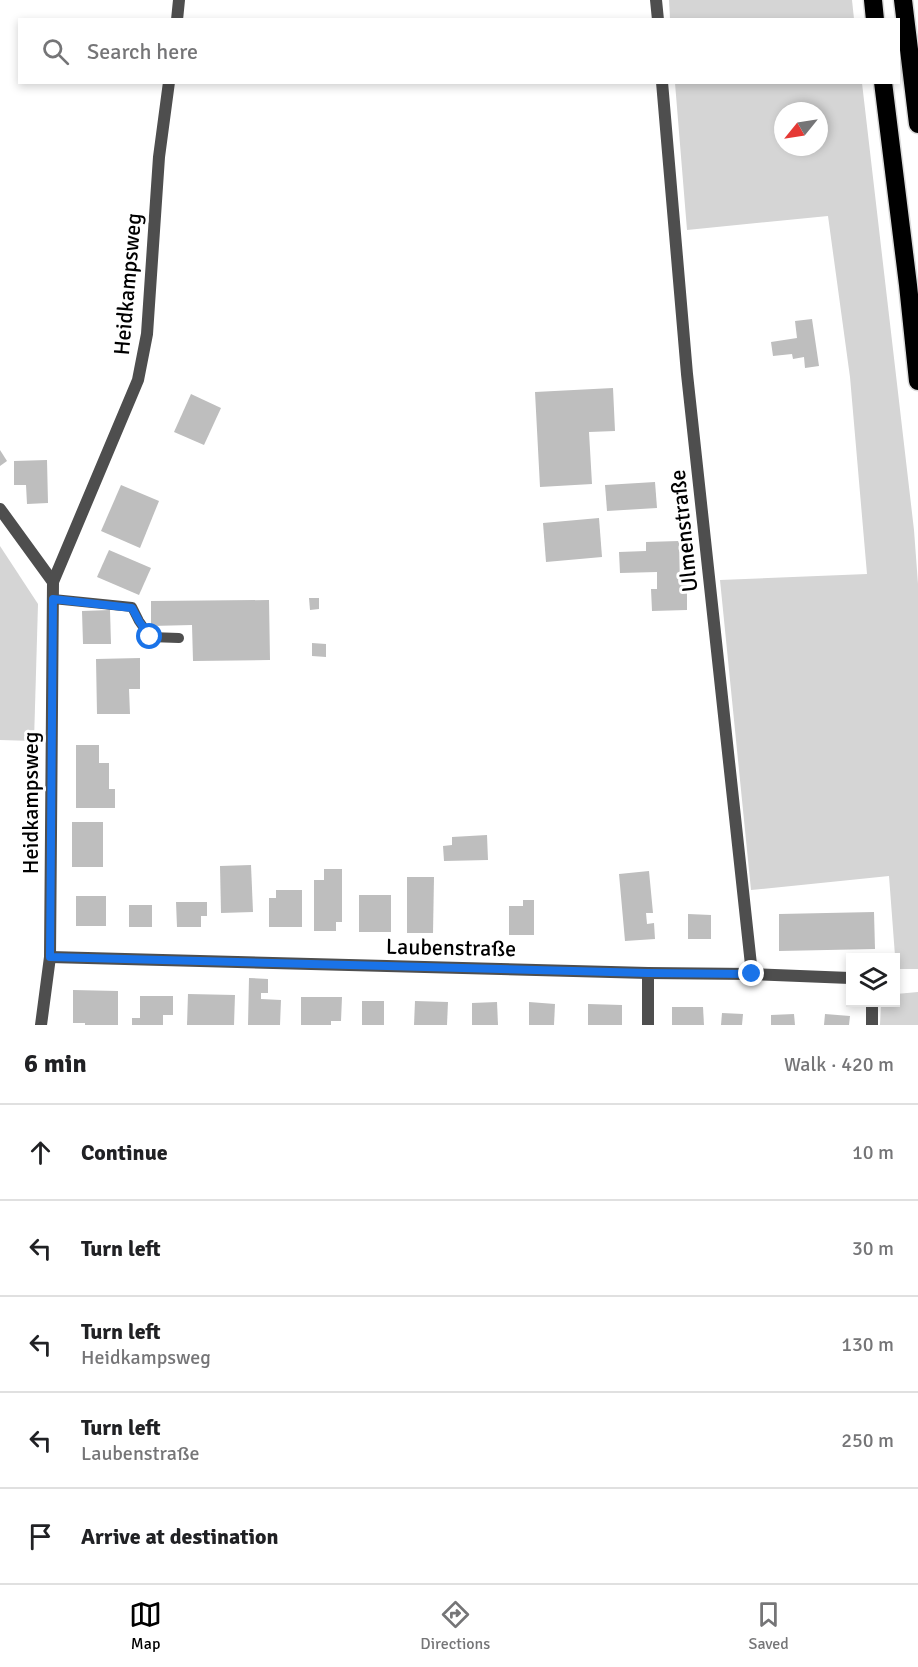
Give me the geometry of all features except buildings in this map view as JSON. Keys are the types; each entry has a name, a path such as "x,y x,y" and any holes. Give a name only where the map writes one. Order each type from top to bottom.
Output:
{"highway":[{"path":"873,0 875,18"},
{"path":"903,0 918,124"},
{"path":"883,84 918,381"}],"street":[{"path":"177,18 179,0"},
{"path":"656,0 658,18"},
{"name":"Heidkampsweg","path":"41,1025 50,957 53,582 138,380 147,334 159,157 169,84"},
{"name":"Ulmenstraße","path":"662,84 687,374 752,974"},
{"path":"0,508 53,582"},
{"name":"Laubenstraße","path":"50,957 846,978"},
{"path":"648,973 648,1025"},
{"path":"872,1007 872,1025"}],"lane":[{"path":"53,599 132,608 150,637 179,638"}],"shaded area":[{"path":"669,0 852,0 854,18 670,18"},
{"path":"675,84 862,84 914,530 918,584 918,969 900,969 900,953 895,953 889,876 751,890 720,580 867,574 850,377 828,216 687,230"},
{"path":"0,546 38,604 34,741 0,740"},
{"path":"918,992 918,1025 880,1025 881,1007 900,1007 900,994"}],"route":[{"path":"150,637 132,608 53,599 50,957 752,974"}]}
